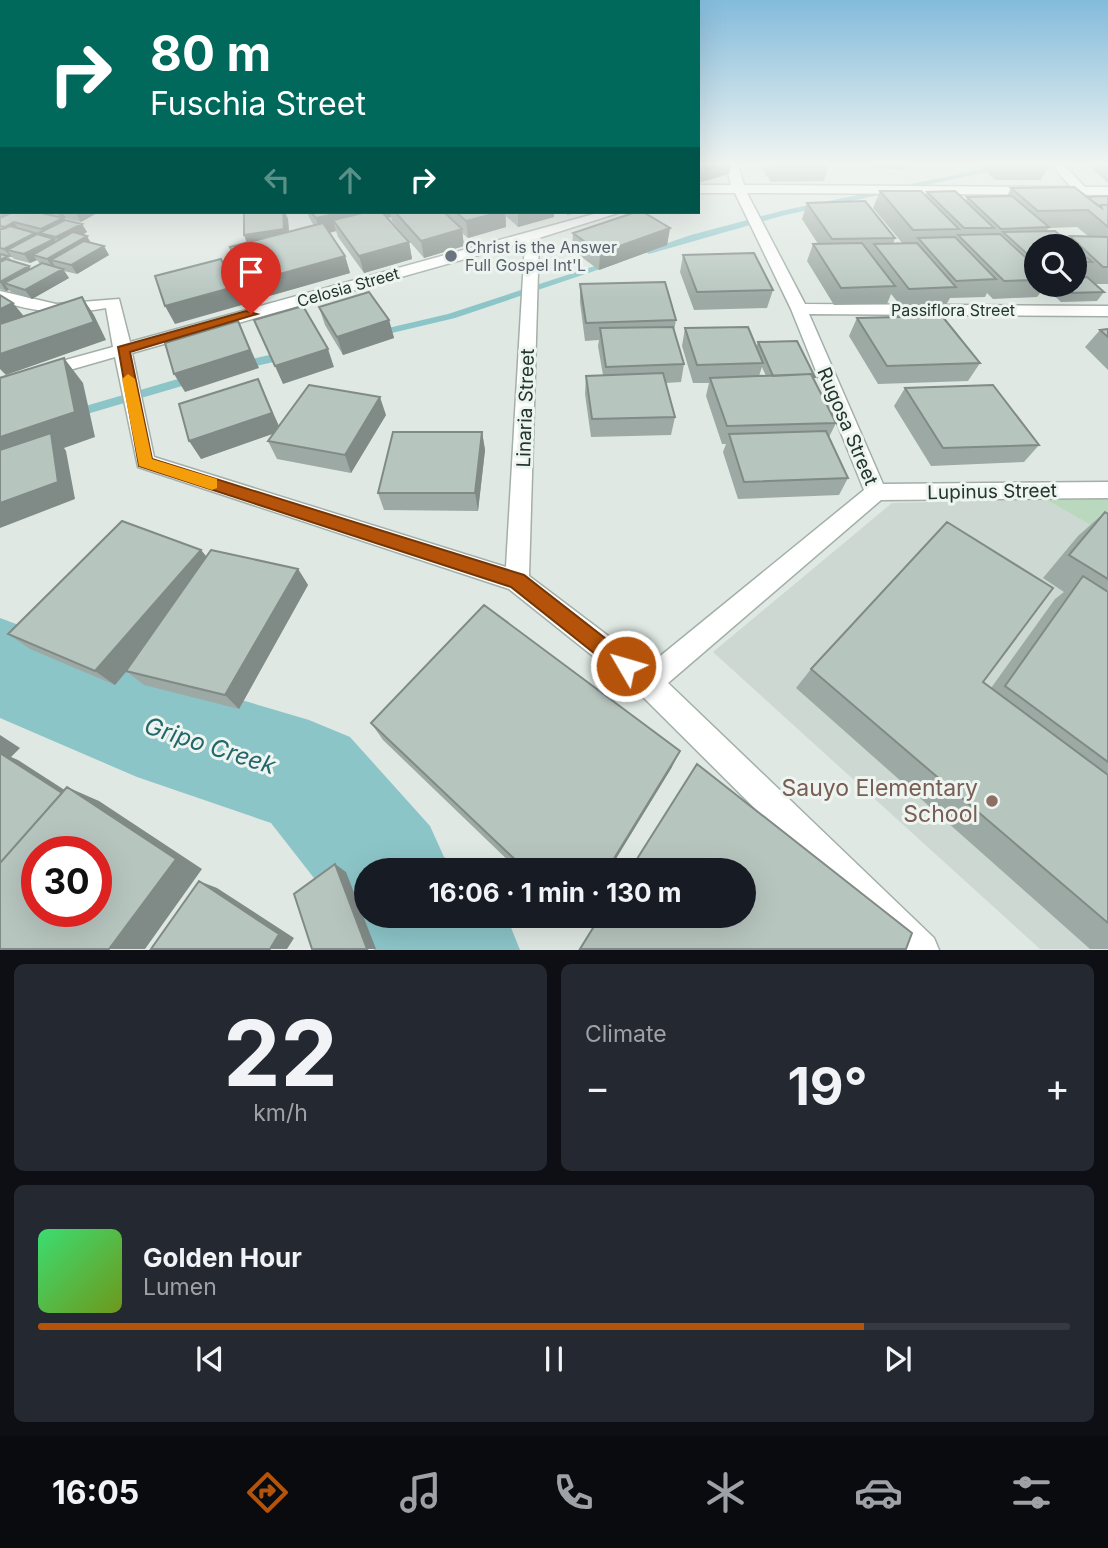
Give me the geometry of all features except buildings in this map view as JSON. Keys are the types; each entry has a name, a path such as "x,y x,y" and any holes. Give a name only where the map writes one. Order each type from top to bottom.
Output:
{"street":[{"name":"Rugosa Street","path":"648,683 876,492 799,309 749,209"},
{"name":"Celosia Street","path":"0,384 608,214"},
{"name":"Linaria Street","path":"517,581 532,235"},
{"path":"0,296 47,310 67,310 113,302 145,462 517,581 648,683 922,950"},
{"name":"Passiflora Street","path":"799,309 1108,311"},
{"name":"Lupinus Street","path":"876,492 1108,490"}],"shaded area":[{"name":"Sauyo Elementary School","path":"1045,499 1108,535 1108,949 1040,949 713,652 892,503"}],"green space":[{"path":"1108,498 1108,535 1045,499"}],"waterway":[{"path":"649,251 739,224 801,209"},
{"path":"375,334 451,316 613,263"},
{"path":"239,366 287,355"},
{"path":"70,415 195,378"},
{"name":"Gripo Creek","path":"0,667 137,723 309,778 376,858"},
{"name":"Gripo Creek","path":"435,928 453,950"}],"slow traffic":[{"path":"128,379 145,462 212,483"}],"place":[{"name":"Christ is the Answer Full Gospel Int'L","path":"451,256"},
{"name":"Sauyo Elementary School","path":"992,801"}],"route":[{"path":"251,314 123,350 145,462 517,581 626,666"}]}
